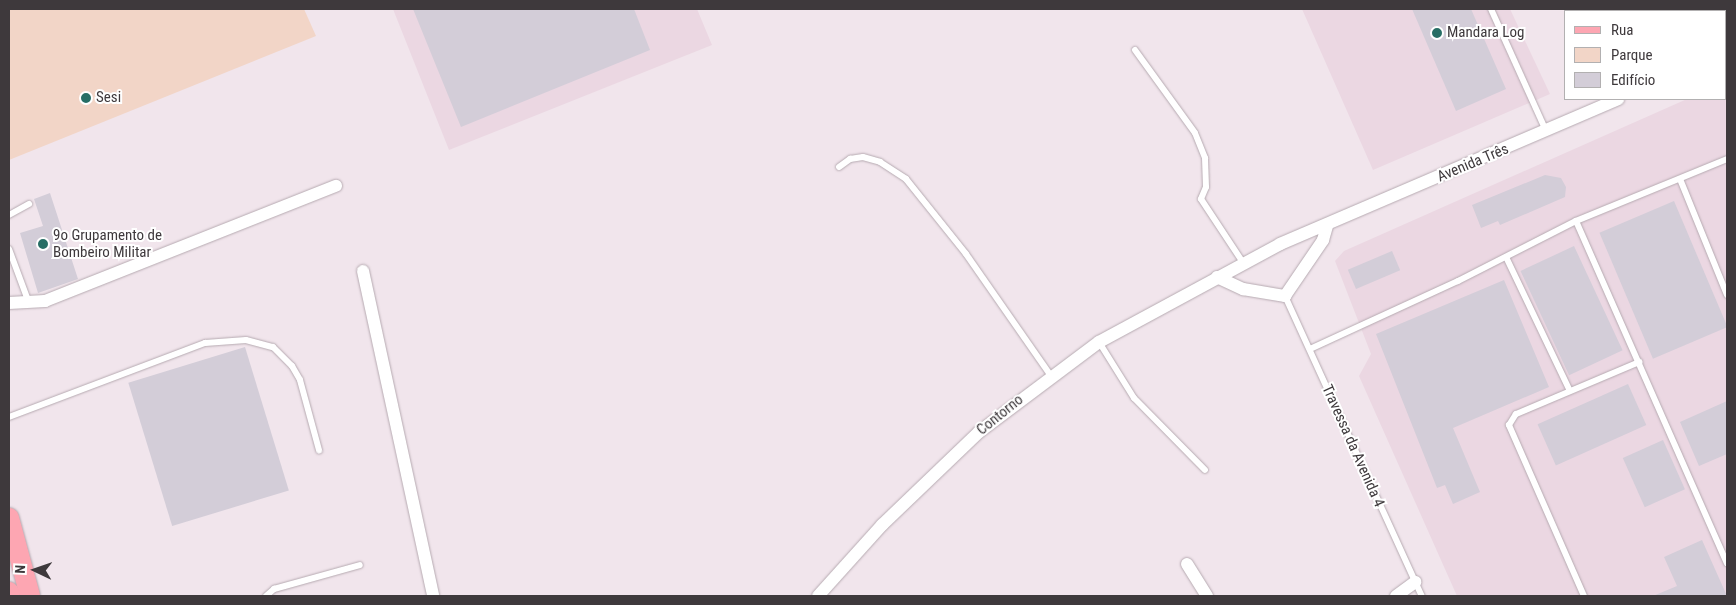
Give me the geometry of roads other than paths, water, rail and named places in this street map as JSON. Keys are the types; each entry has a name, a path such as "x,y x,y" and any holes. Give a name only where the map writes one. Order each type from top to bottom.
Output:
{"main road":[{"path":"9,518 30,596"},
{"path":"9,592 10,596"}],"street":[{"name":"Avenida Três","path":"1244,264 1280,244 1327,226 1616,100"},
{"path":"9,303 29,304 45,302 336,186"},
{"path":"1217,277 1243,289 1285,296 1323,240 1327,226"},
{"name":"Contorno","path":"818,596 882,525 931,475 979,432 1051,376 1099,342 1244,264"},
{"path":"363,271 433,596"},
{"path":"1187,564 1207,596"},
{"path":"1396,596 1415,582"}],"lane":[{"path":"1491,9 1546,131"},
{"path":"1135,50 1195,133 1205,158 1206,187 1201,199 1244,264"},
{"path":"839,167 850,159 863,157 880,162 906,180 966,254 1051,376"},
{"path":"1310,348 1506,257 1576,221 1727,159"},
{"path":"1680,179 1727,294"},
{"path":"9,215 29,204"},
{"path":"1576,221 1727,563"},
{"path":"9,248 29,304"},
{"path":"1506,257 1570,391"},
{"name":"Travessa da Avenida 4","path":"1285,296 1422,596"},
{"path":"9,417 205,343 246,340 273,347 292,366 300,380 319,450"},
{"path":"1099,342 1134,398 1205,470"},
{"path":"1584,596 1509,425 1516,414 1639,362"},
{"path":"266,596 274,590 360,565"}],"place":[{"name":"Mandara Log","path":"1437,33"},
{"name":"Sesi","path":"86,98"},
{"name":"9o Grupamento de Bombeiro Militar","path":"43,244"}]}
